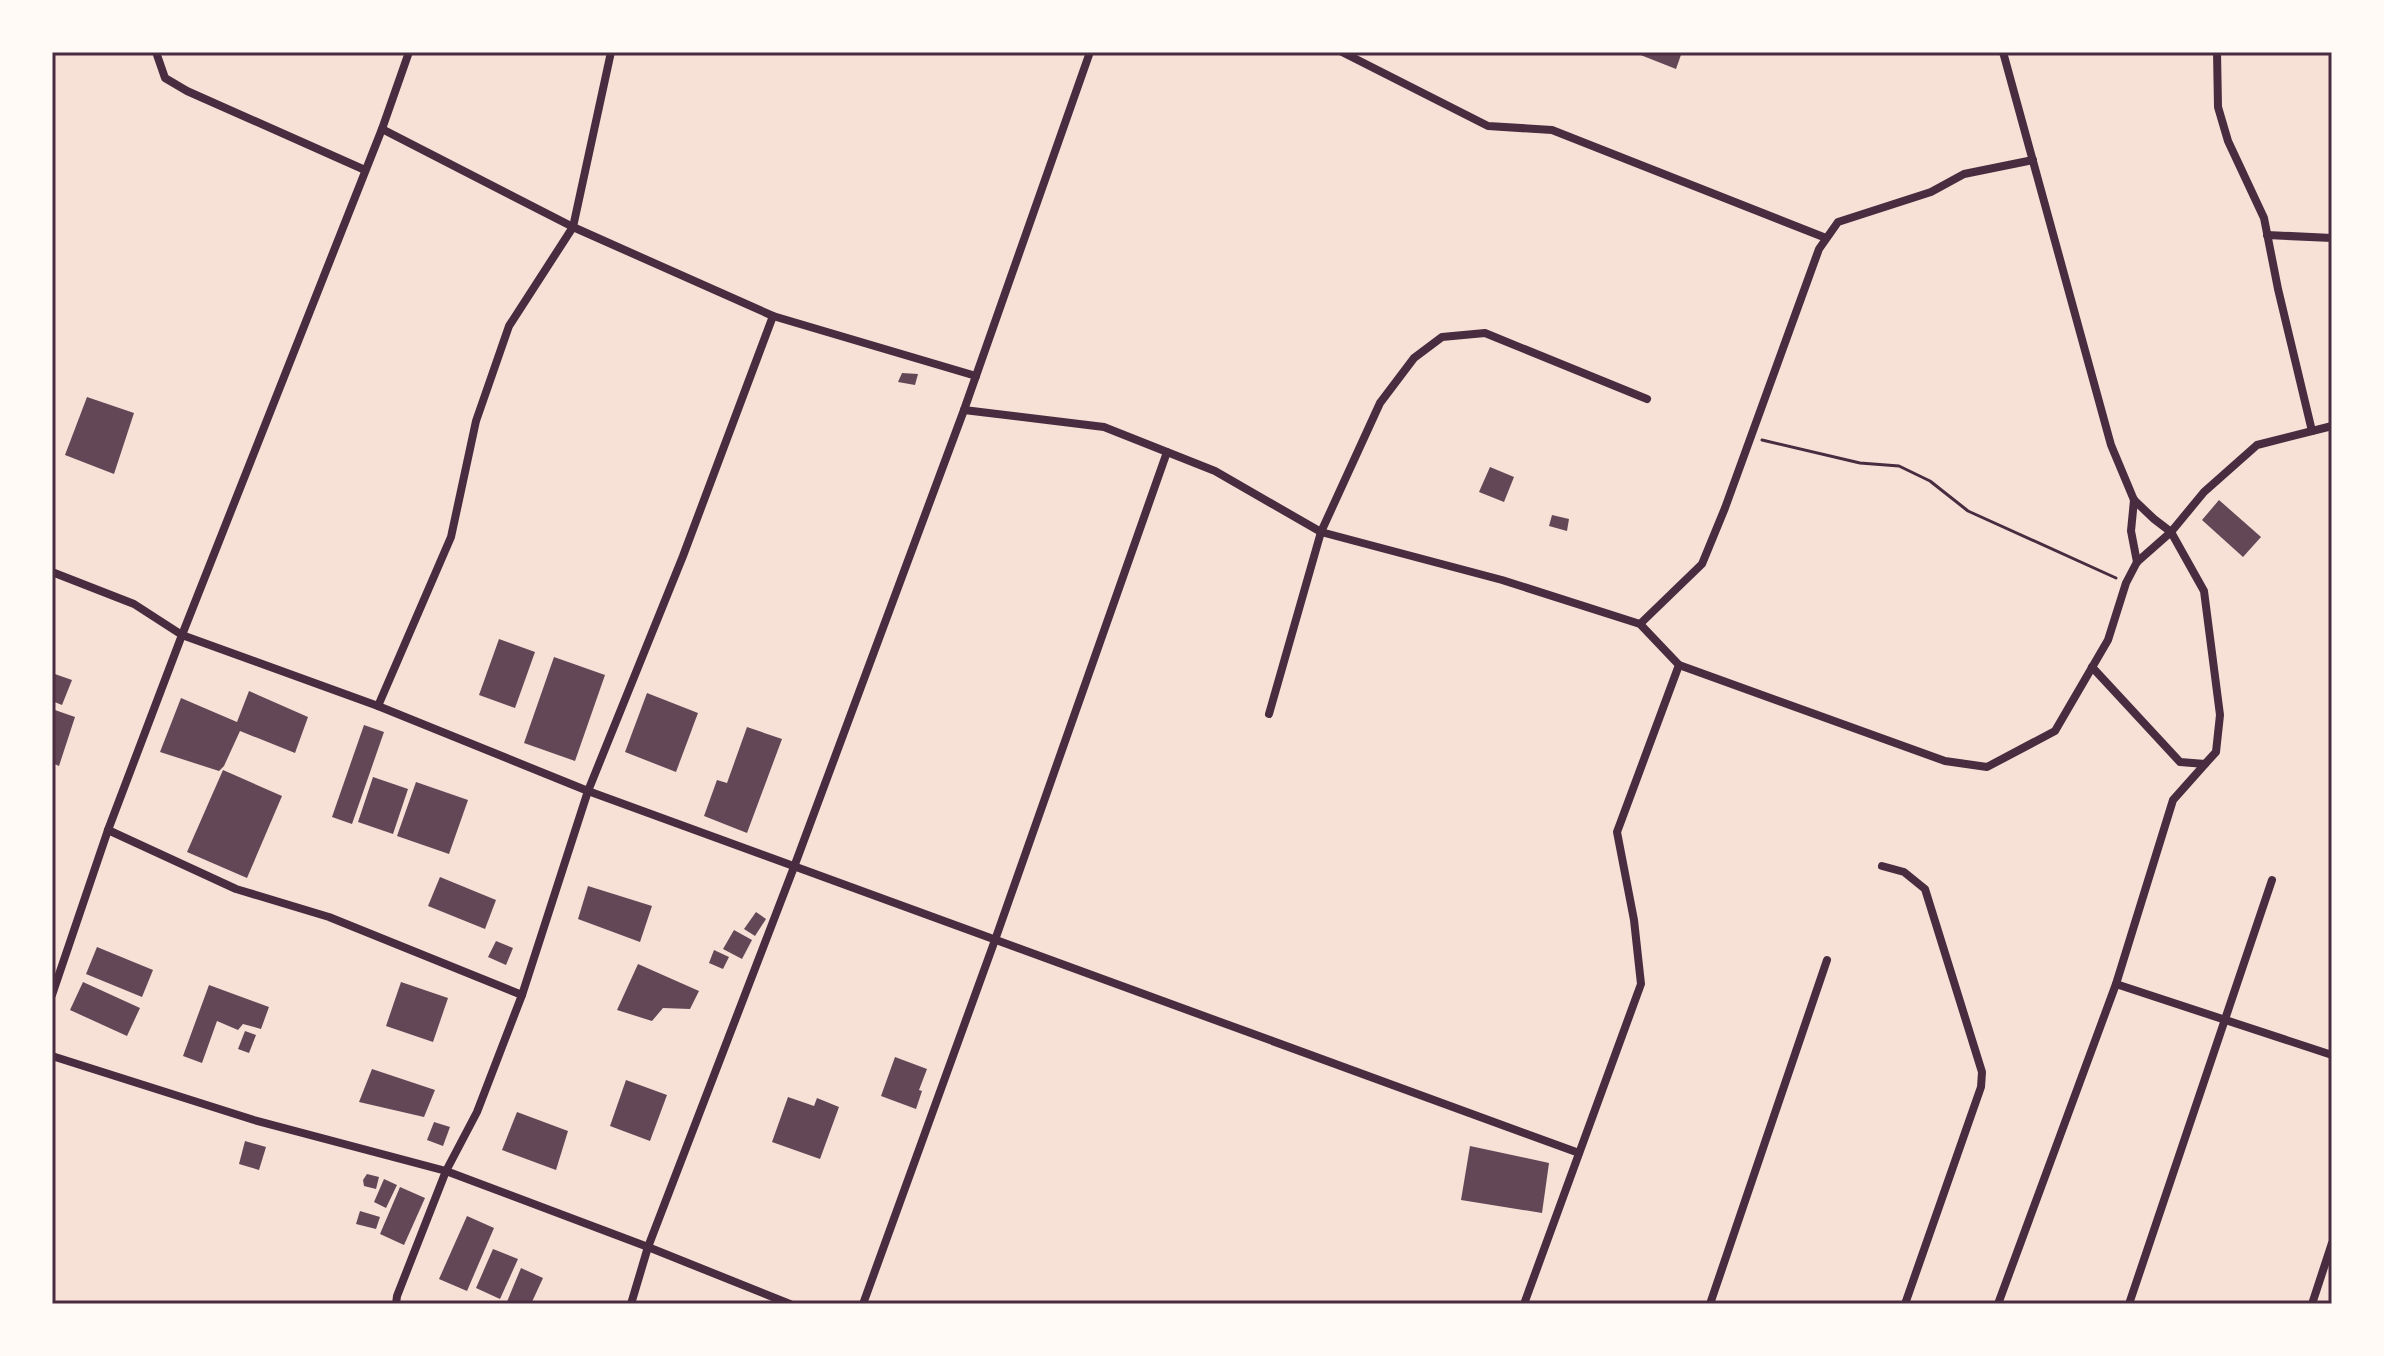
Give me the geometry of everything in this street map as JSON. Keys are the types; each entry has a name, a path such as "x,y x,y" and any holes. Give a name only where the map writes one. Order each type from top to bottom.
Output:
{"street":[{"path":"156,52 165,78 187,91 365,170"},
{"path":"52,995 108,830 382,129 409,52"},
{"path":"378,706 451,537 476,421 509,326 573,227 611,52"},
{"path":"631,1304 648,1247 964,410 1090,52"},
{"path":"1342,52 1488,126 1552,130 1826,238"},
{"path":"1998,1304 2116,984 2173,800 2216,752 2220,715 2204,591 2171,532 2134,500 2111,445 2003,52"},
{"path":"2217,52 2218,107 2228,141 2264,218 2312,431"},
{"path":"382,129 573,227 773,316 976,376"},
{"path":"1640,624 1702,564 1819,249 1838,222 1931,192 1964,174 2033,160"},
{"path":"2267,235 2332,238"},
{"path":"396,1304 446,1171 477,1112 522,995 588,791 683,556 773,316"},
{"path":"1269,714 1321,532 1380,403 1414,358 1442,337 1485,333 1647,399"},
{"path":"964,410 1104,427 1215,471 1321,532 1502,580 1640,624 1679,665 1945,761 1987,767 2055,731 2108,640 2126,583 2137,562 2171,532 2204,492 2257,445 2332,426"},
{"path":"863,1304 1167,452"},
{"path":"2134,500 2131,531 2137,562"},
{"path":"52,572 134,604 182,635 378,706 588,791 1579,1153"},
{"path":"1524,1304 1641,984 1634,920 1617,832 1679,665"},
{"path":"2092,667 2180,762 2205,764"},
{"path":"108,830 236,889 329,917 522,995"},
{"path":"1882,866 1904,872 1925,889 1982,1072 1981,1087 1905,1304"},
{"path":"2129,1304 2272,880"},
{"path":"1710,1304 1827,960"},
{"path":"2116,984 2332,1055"},
{"path":"52,1056 254,1120 446,1171 790,1304"},
{"path":"2312,1304 2332,1243"}],"path":[{"path":"1751,438 1860,463 1899,466 1930,481 1968,511 2126,583"}],"building":[{"path":"1633,52 1682,52 1676,69"},
{"path":"902,373 918,374 915,385 898,382"},
{"path":"87,397 134,413 114,474 65,455"},
{"path":"1490,467 1514,477 1504,502 1479,492"},
{"path":"2219,500 2261,537 2243,557 2202,520"},
{"path":"1552,515 1569,519 1567,531 1549,526"},
{"path":"499,639 535,652 515,708 479,695"},
{"path":"554,657 605,675 575,761 524,743"},
{"path":"52,673 72,680 62,705 52,701"},
{"path":"249,691 308,717 295,753 240,731 219,771 160,752 181,698 237,722"},
{"path":"647,693 698,713 676,772 625,752"},
{"path":"52,709 75,717 59,766 52,763"},
{"path":"364,725 384,732 352,824 332,817"},
{"path":"747,727 782,739 747,833 704,816 717,780 727,783"},
{"path":"223,770 282,796 247,878 187,852"},
{"path":"373,777 408,789 393,834 358,822"},
{"path":"416,782 468,800 449,854 397,836"},
{"path":"440,877 496,900 485,929 428,906"},
{"path":"588,886 652,906 640,942 578,919"},
{"path":"756,912 766,919 755,936 744,929"},
{"path":"734,930 752,940 742,959 723,949"},
{"path":"496,941 513,948 506,965 488,957"},
{"path":"97,947 153,970 142,997 86,974"},
{"path":"714,950 729,957 723,969 709,963"},
{"path":"638,964 699,991 690,1009 663,1008 652,1021 617,1010"},
{"path":"83,982 140,1008 127,1036 70,1010"},
{"path":"401,982 448,998 433,1042 386,1026"},
{"path":"209,985 269,1007 261,1029 243,1024 238,1030 217,1021 202,1063 183,1056"},
{"path":"245,1031 256,1035 249,1053 238,1049"},
{"path":"895,1057 927,1069 916,1109 881,1096"},
{"path":"372,1069 435,1090 424,1117 359,1102"},
{"path":"626,1080 667,1095 650,1141 610,1126"},
{"path":"788,1097 814,1106 817,1098 839,1107 820,1159 772,1142"},
{"path":"517,1112 568,1131 556,1170 502,1150"},
{"path":"434,1122 450,1127 443,1146 427,1140"},
{"path":"245,1141 266,1147 259,1170 239,1164"},
{"path":"1470,1146 1549,1163 1542,1213 1461,1200"},
{"path":"367,1174 379,1177 376,1189 364,1186 363,1180"},
{"path":"384,1179 397,1185 386,1208 374,1202"},
{"path":"400,1187 425,1198 404,1245 380,1234"},
{"path":"360,1211 380,1217 376,1229 356,1224"},
{"path":"467,1216 494,1228 467,1291 439,1279"},
{"path":"493,1249 518,1259 500,1299 476,1288"},
{"path":"521,1268 543,1278 531,1304 506,1304"}]}
